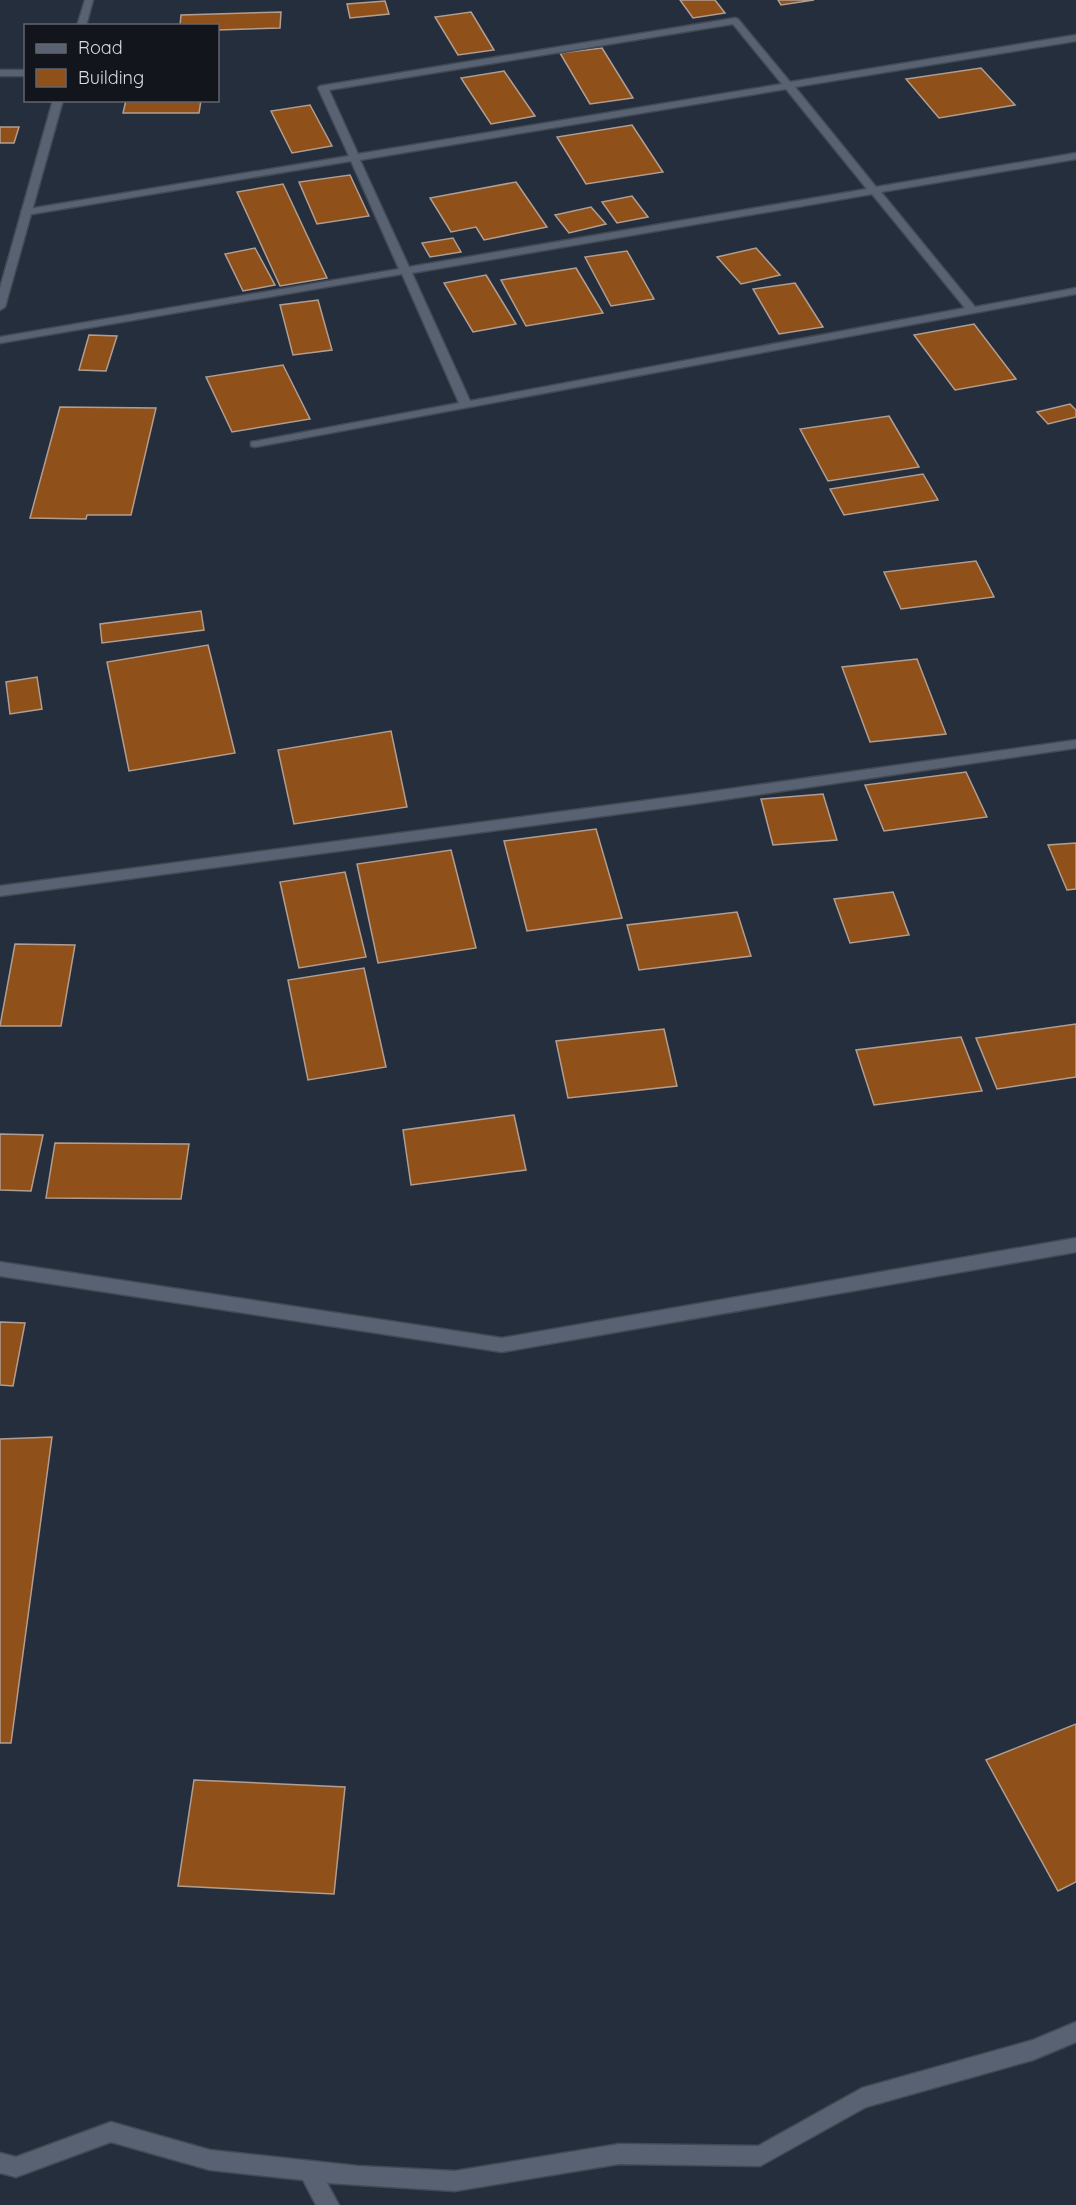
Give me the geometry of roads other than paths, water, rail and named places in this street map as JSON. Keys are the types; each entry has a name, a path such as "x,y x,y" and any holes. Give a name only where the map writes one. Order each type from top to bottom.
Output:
{"street":[{"path":"82,24 89,0"},
{"path":"466,405 323,88 735,21 972,310"},
{"path":"26,212 1076,38"},
{"path":"0,73 24,73"},
{"path":"0,307 57,102"},
{"path":"0,340 1076,156"},
{"path":"255,444 1076,291"},
{"path":"0,891 694,799 1076,744"},
{"path":"0,1269 502,1345 1076,1245"},
{"path":"0,2163 16,2167 111,2132 210,2160 358,2176 455,2181 620,2154 760,2156 862,2098 1033,2050 1076,2032"},
{"path":"309,2170 328,2205"}]}
